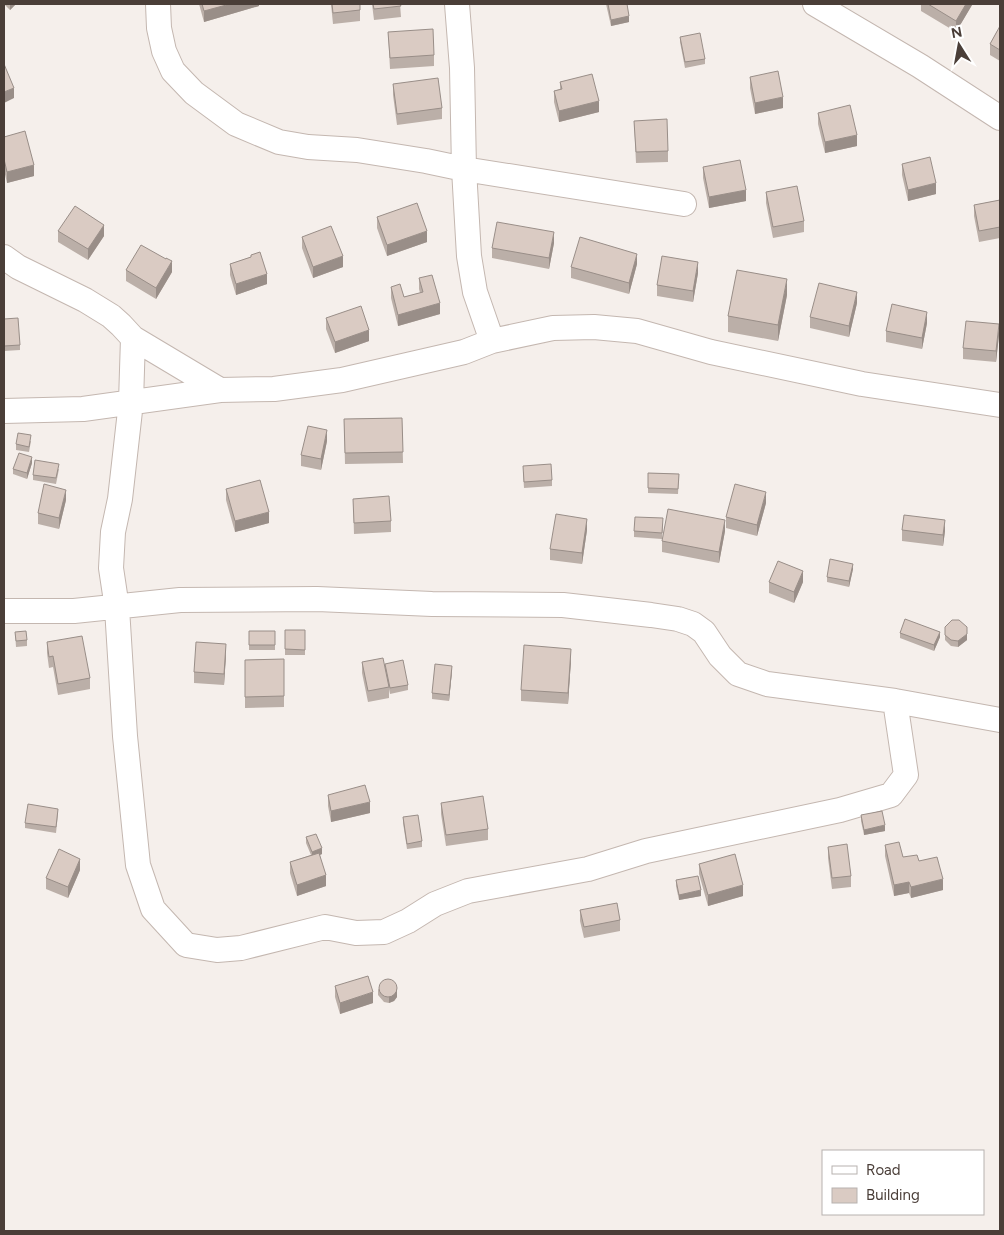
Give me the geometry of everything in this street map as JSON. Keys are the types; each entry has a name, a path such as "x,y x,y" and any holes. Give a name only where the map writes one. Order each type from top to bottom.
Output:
{"street":[{"path":"158,4 164,51 174,71 194,93 236,124 279,142 308,147 357,150 684,204"},
{"path":"457,4 462,68 464,169 469,256 475,292 492,341"},
{"path":"816,4 920,66 1000,118"},
{"path":"4,257 18,267 85,300 111,316 122,325 132,338 220,390"},
{"path":"4,411 83,409 220,390 274,389 342,380 464,352 492,341 553,328 594,327 637,332 711,352 862,384 1000,405"},
{"path":"132,338 131,402 120,499 113,532 111,568 118,608 124,736 138,865 153,909 186,945 217,950 240,948 325,927 356,933 384,932 408,921 435,904 468,891 588,869 646,851 840,810 891,795 906,775 895,701"},
{"path":"4,611 74,611 118,608 180,600 317,599 432,604 563,605 651,615 678,619 693,624 704,632 720,656 738,674 767,684 895,701 1000,720"}],"building":[{"path":"202,4 230,4 204,11"},
{"path":"332,4 360,4 360,10 333,13"},
{"path":"373,4 400,4 401,6 374,9"},
{"path":"608,4 627,4 629,16 611,20"},
{"path":"928,4 966,4 956,21"},
{"path":"1000,26 1000,50 990,44"},
{"path":"433,29 434,55 390,58 388,32"},
{"path":"700,33 705,59 685,62 680,37"},
{"path":"4,64 14,88 4,92"},
{"path":"778,71 783,97 755,103 750,77"},
{"path":"592,74 599,101 559,111 554,91 562,89 560,82"},
{"path":"438,78 442,108 397,114 393,84"},
{"path":"850,105 857,135 825,142 818,113"},
{"path":"667,119 668,151 636,152 634,121"},
{"path":"25,131 34,165 7,172 4,159 4,137"},
{"path":"930,157 936,183 908,190 902,164"},
{"path":"740,160 746,190 709,197 703,167"},
{"path":"797,186 804,221 773,227 766,192"},
{"path":"1000,200 1000,227 979,231 974,205"},
{"path":"417,203 427,231 387,245 377,217"},
{"path":"75,206 104,225 88,249 58,231"},
{"path":"497,222 554,232 549,258 492,248"},
{"path":"331,226 343,256 313,267 302,237"},
{"path":"580,237 637,254 629,283 571,267"},
{"path":"141,245 172,261 156,288 126,270"},
{"path":"260,252 267,274 236,284 230,264"},
{"path":"662,256 698,262 693,291 657,285"},
{"path":"737,270 787,279 778,325 728,316"},
{"path":"432,275 440,303 398,315 391,287 400,284 404,297 423,292 419,278"},
{"path":"819,283 857,292 849,326 810,317"},
{"path":"892,304 927,312 922,338 886,331"},
{"path":"361,306 369,330 335,342 326,318"},
{"path":"18,318 20,345 4,346 4,319"},
{"path":"966,321 999,324 996,351 963,348"},
{"path":"402,418 403,452 345,453 344,419"},
{"path":"308,426 327,430 321,459 301,455"},
{"path":"18,433 31,435 29,447 16,444"},
{"path":"19,453 32,457 27,473 13,469"},
{"path":"35,460 59,464 56,478 33,475"},
{"path":"551,464 552,480 524,482 523,466"},
{"path":"648,473 679,474 678,489 648,488"},
{"path":"260,480 269,512 235,521 226,489"},
{"path":"44,484 66,490 59,518 38,513"},
{"path":"735,484 766,492 757,525 726,517"},
{"path":"389,496 391,521 354,523 353,499"},
{"path":"668,509 725,520 719,552 662,541"},
{"path":"556,514 587,519 582,553 550,549"},
{"path":"904,515 945,520 943,535 902,530"},
{"path":"635,517 663,518 662,533 634,531"},
{"path":"830,559 853,564 849,581 827,577"},
{"path":"778,561 803,571 794,592 769,582"},
{"path":"905,619 940,632 934,645 900,633"},
{"path":"952,620 959,620 967,627 967,634 958,641 951,640 945,635 945,627"},
{"path":"285,630 305,630 305,650 285,649"},
{"path":"26,631 27,640 16,641 15,632"},
{"path":"249,631 275,631 275,645 249,645"},
{"path":"82,636 90,678 58,684 53,656 49,657 47,642"},
{"path":"196,642 226,644 224,674 194,672"},
{"path":"524,645 571,649 568,693 521,690"},
{"path":"383,658 389,687 368,691 362,662"},
{"path":"284,659 284,696 245,697 245,660"},
{"path":"403,660 408,685 390,688 385,664"},
{"path":"435,664 452,666 449,695 432,693"},
{"path":"365,785 370,802 331,811 328,795"},
{"path":"483,796 488,829 446,835 441,803"},
{"path":"28,804 58,809 56,827 25,823"},
{"path":"882,811 885,825 864,830 861,815"},
{"path":"418,815 422,841 407,844 403,817"},
{"path":"316,834 322,848 312,852 306,837"},
{"path":"899,842 903,857 917,855 919,861 937,857 943,879 911,887 909,882 894,885 885,845"},
{"path":"847,844 851,876 832,878 828,847"},
{"path":"59,849 80,859 68,887 46,878"},
{"path":"319,853 326,875 297,885 290,862"},
{"path":"735,854 743,885 708,895 699,864"},
{"path":"698,876 701,890 679,895 676,880"},
{"path":"617,903 620,920 584,927 580,910"},
{"path":"368,976 373,992 340,1003 335,986"},
{"path":"384,979 392,979 397,984 395,995 384,997 379,992 379,984"}]}
